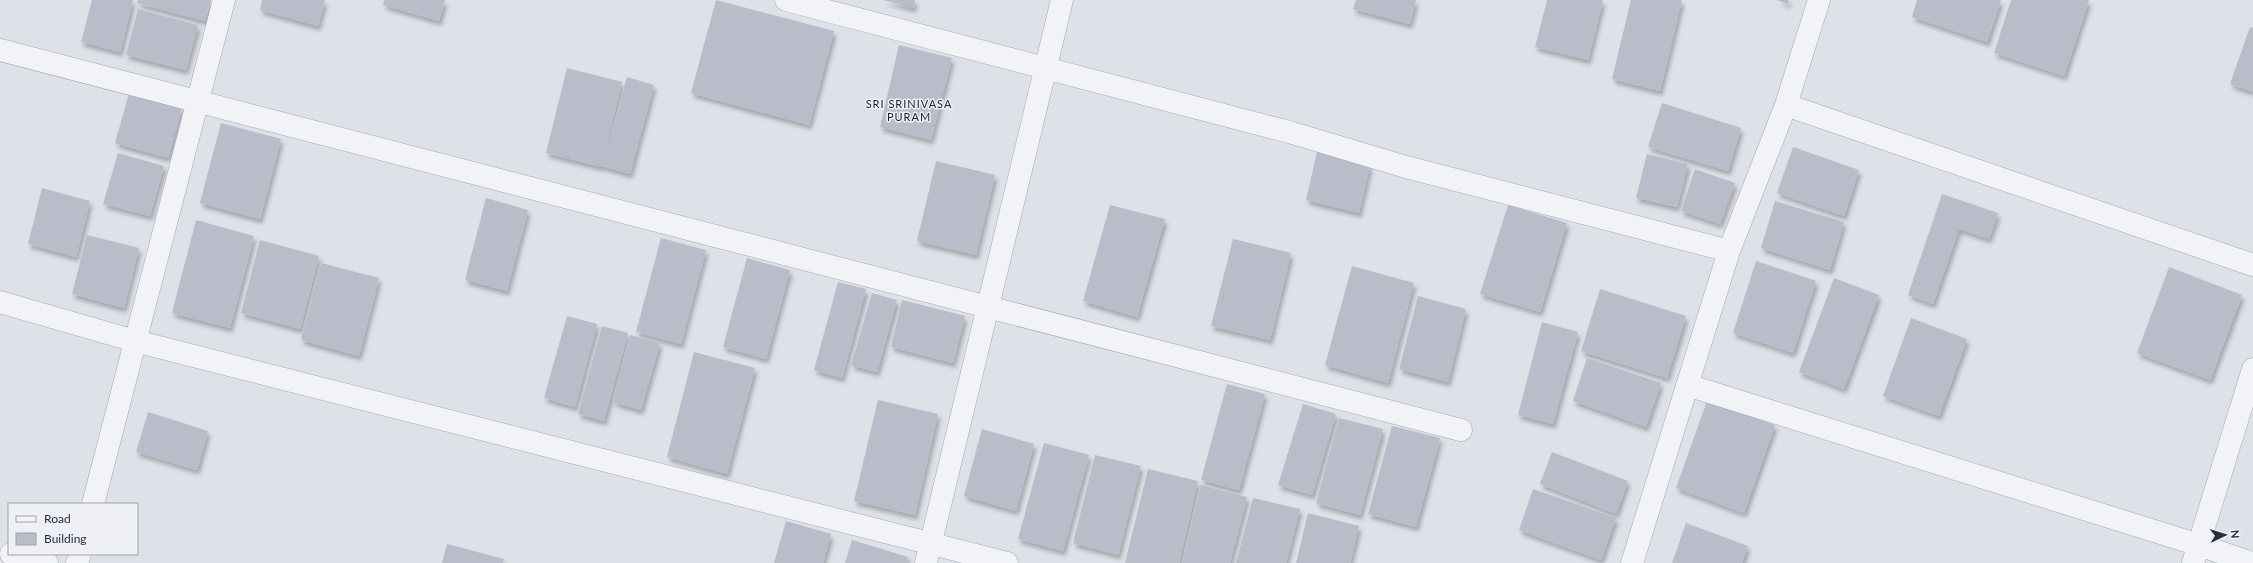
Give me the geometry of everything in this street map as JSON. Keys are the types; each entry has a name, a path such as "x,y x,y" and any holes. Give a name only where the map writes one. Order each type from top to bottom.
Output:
{"street":[{"path":"93,503 224,0"},
{"path":"786,0 1289,132 1406,167 1728,251"},
{"path":"926,563 1044,68 1062,0"},
{"path":"1632,563 1728,251 1786,105 1819,0"},
{"path":"0,50 1461,430"},
{"path":"1786,105 2253,265"},
{"path":"0,302 135,341 932,542 1007,563"},
{"path":"2196,554 2253,369"},
{"path":"1687,386 2196,554 2252,563"},
{"path":"14,555 47,563"}],"building":[{"path":"92,0 133,0 120,52 81,42"},
{"path":"138,0 211,0 205,21 137,3"},
{"path":"262,0 325,0 318,26 260,10"},
{"path":"384,0 445,0 439,21 383,5"},
{"path":"716,0 834,31 809,125 691,93"},
{"path":"883,0 915,0 914,8"},
{"path":"1356,0 1416,0 1410,24 1353,9"},
{"path":"1547,0 1603,0 1588,60 1535,47"},
{"path":"1631,0 1682,0 1660,91 1612,79"},
{"path":"1777,0 1789,0 1788,4"},
{"path":"1917,0 2001,0 1987,42 1912,17"},
{"path":"2011,0 2089,0 2064,76 1994,53"},
{"path":"138,9 198,25 186,70 126,55"},
{"path":"2250,27 2253,28 2253,92 2230,84"},
{"path":"899,45 952,58 931,140 880,127"},
{"path":"567,68 622,82 601,167 546,153"},
{"path":"627,77 654,85 630,174 602,166"},
{"path":"129,93 182,108 168,158 115,143"},
{"path":"1662,103 1741,128 1728,171 1648,147"},
{"path":"221,123 281,139 260,219 200,203"},
{"path":"1793,147 1859,170 1844,216 1777,193"},
{"path":"1317,152 1370,165 1359,213 1306,200"},
{"path":"118,153 164,166 150,216 103,204"},
{"path":"1647,154 1688,164 1677,207 1636,198"},
{"path":"936,161 995,175 976,255 917,241"},
{"path":"1695,169 1735,183 1720,224 1681,211"},
{"path":"42,188 90,201 76,257 28,244"},
{"path":"1942,194 1998,213 1989,239 1959,229 1933,304 1908,295"},
{"path":"486,198 528,210 507,291 465,280"},
{"path":"1775,201 1844,222 1830,270 1761,248"},
{"path":"1110,205 1165,219 1137,317 1083,301"},
{"path":"1508,205 1567,223 1540,312 1480,294"},
{"path":"196,220 254,236 230,328 172,313"},
{"path":"87,235 139,248 124,308 72,294"},
{"path":"661,238 706,250 681,344 636,332"},
{"path":"1233,239 1291,253 1270,340 1211,326"},
{"path":"260,240 319,256 300,329 241,313"},
{"path":"747,258 790,270 766,359 723,347"},
{"path":"1756,261 1816,281 1793,353 1733,333"},
{"path":"321,263 379,278 359,356 301,340"},
{"path":"1352,266 1414,283 1388,383 1325,365"},
{"path":"2169,267 2242,295 2210,380 2137,353"},
{"path":"1834,278 1879,295 1844,389 1799,372"},
{"path":"838,282 866,289 842,378 814,370"},
{"path":"1600,289 1686,316 1667,378 1581,351"},
{"path":"872,293 897,300 877,372 851,365"},
{"path":"1418,296 1466,309 1448,382 1399,369"},
{"path":"902,300 965,316 953,363 891,347"},
{"path":"567,316 597,324 575,407 544,398"},
{"path":"1911,318 1967,339 1939,416 1883,396"},
{"path":"1542,322 1578,332 1553,424 1518,415"},
{"path":"602,326 628,333 604,421 578,414"},
{"path":"630,335 660,343 641,410 613,402"},
{"path":"694,352 755,368 727,474 667,457"},
{"path":"1587,358 1661,383 1646,427 1573,401"},
{"path":"1227,384 1265,394 1239,490 1201,480"},
{"path":"878,400 938,414 915,515 854,501"},
{"path":"1707,401 1775,425 1744,513 1676,488"},
{"path":"1303,404 1336,414 1312,495 1278,485"},
{"path":"148,412 208,431 197,470 136,452"},
{"path":"1339,418 1383,429 1360,515 1316,503"},
{"path":"1392,426 1440,438 1416,527 1368,514"},
{"path":"982,429 1034,444 1016,511 964,496"},
{"path":"1044,443 1089,455 1063,551 1018,539"},
{"path":"1552,452 1628,481 1616,514 1540,484"},
{"path":"1095,455 1141,466 1118,555 1073,543"},
{"path":"1148,469 1198,481 1179,563 1125,563"},
{"path":"1201,485 1247,497 1230,563 1182,563"},
{"path":"1533,489 1616,518 1601,560 1519,530"},
{"path":"1253,498 1300,509 1286,563 1236,563"},
{"path":"1308,513 1359,526 1350,563 1296,563"},
{"path":"786,521 831,534 823,563 774,563"},
{"path":"1686,523 1748,546 1742,563 1672,563"},
{"path":"852,540 908,557 906,563 845,563"},
{"path":"447,544 504,559 503,563 442,563"}],"district":[{"name":"SRI SRINIVASA PURAM","path":"909,110"}]}
